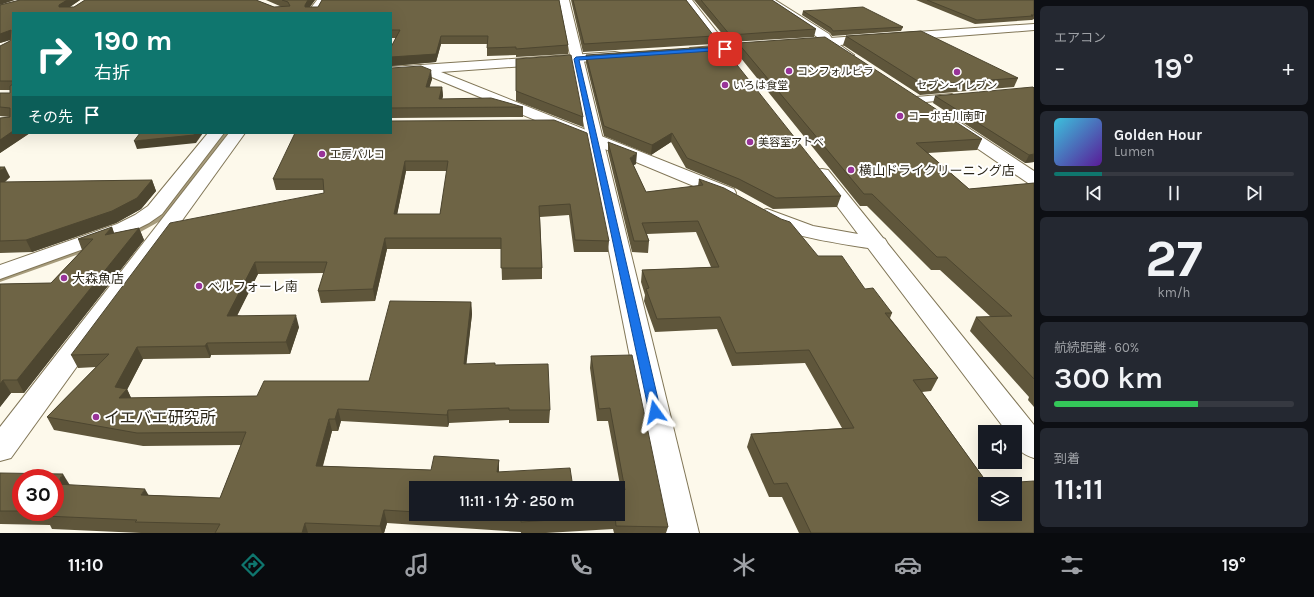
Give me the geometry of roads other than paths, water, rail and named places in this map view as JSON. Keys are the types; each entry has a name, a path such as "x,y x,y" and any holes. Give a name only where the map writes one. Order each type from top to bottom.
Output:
{"street":[{"path":"313,12 322,0"},
{"path":"564,0 682,533"},
{"path":"687,0 742,73"},
{"path":"768,0 825,37 828,42 861,64"},
{"path":"792,44 1034,27"},
{"path":"680,52 778,45"},
{"path":"392,56 729,194 786,225 811,233 878,243"},
{"path":"392,71 624,56"},
{"path":"911,97 1030,173"},
{"path":"516,123 555,123"},
{"path":"0,449 167,226 216,134"},
{"path":"0,272 124,228 142,219 155,210 196,173 236,134"},
{"path":"810,158 878,243 1034,446"},
{"path":"0,285 167,226"}],"lane":[{"path":"911,97 963,96"}],"waterway":[{"path":"130,234 161,217 225,134"},
{"path":"0,279 93,246"}],"place":[{"name":"コンフォルビラ","path":"789,71"},
{"name":"セブン-イレブン","path":"957,72"},
{"name":"いろは食堂","path":"725,85"},
{"name":"コーポ古川南町","path":"900,116"},
{"name":"美容室アトベ","path":"750,142"},
{"name":"工房パルコ","path":"322,154"},
{"name":"横山ドライクリーニング店","path":"851,170"},
{"name":"大森魚店","path":"64,278"},
{"name":"ベルフォーレ南","path":"199,286"},
{"name":"イエバエ研究所","path":"96,417"}]}
